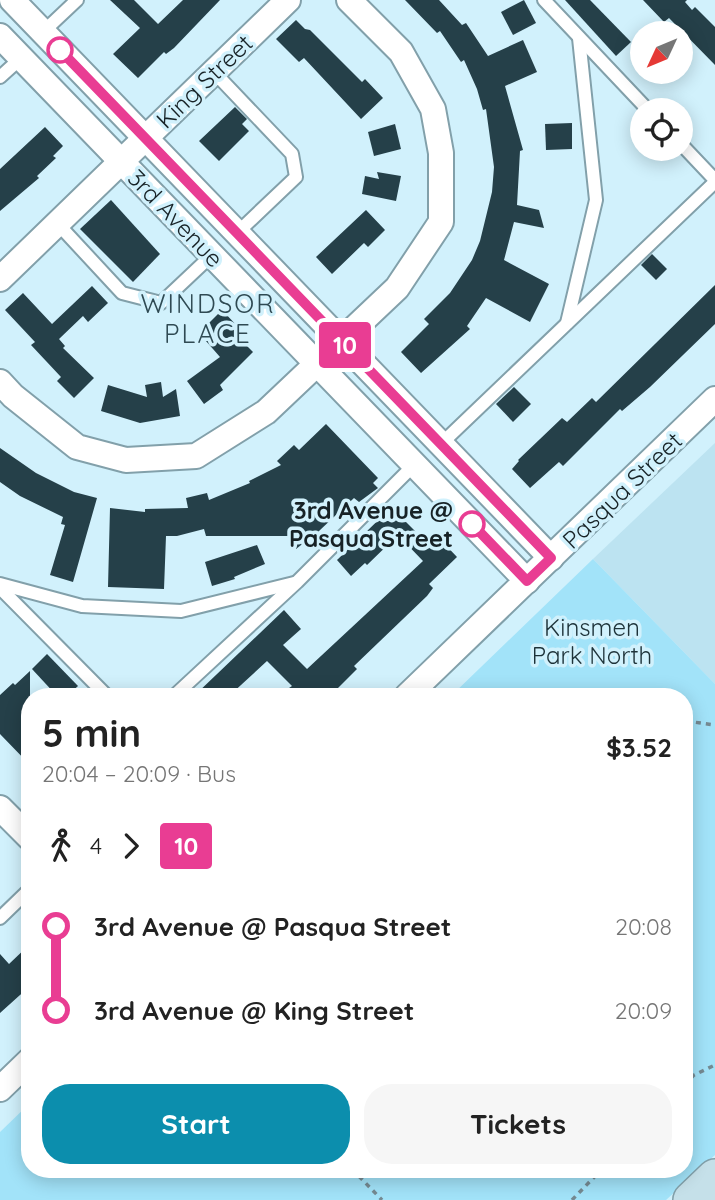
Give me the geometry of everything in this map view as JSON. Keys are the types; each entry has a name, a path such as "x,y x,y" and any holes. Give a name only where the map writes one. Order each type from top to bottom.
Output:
{"main road":[{"path":"691,1200 715,1177"}],"street":[{"name":"3rd Avenue","path":"12,0 551,558"},
{"name":"King Street","path":"0,279 288,0"},
{"path":"0,382 13,396 77,447 126,460 196,457 266,412 397,288 441,222 441,153 433,109 401,52 349,0"},
{"name":"3rd Avenue","path":"0,36 527,581"},
{"name":"Pasqua Street","path":"415,688 715,399"},
{"path":"0,807 21,829"},
{"path":"0,1089 21,1069"}],"lane":[{"path":"43,32 77,0"},
{"path":"544,0 636,98"},
{"path":"567,323 596,200 579,38"},
{"path":"0,77 21,58"},
{"path":"214,71 292,154 296,177 237,233"},
{"path":"441,444 715,181 693,157"},
{"path":"58,224 122,293 161,303 212,255"},
{"path":"183,688 297,582 415,464"},
{"path":"0,586 82,606 181,611 297,582"},
{"path":"0,586 99,688"},
{"path":"0,918 21,897"}],"path":[{"path":"693,722 715,725"},
{"path":"693,1076 715,1065"},
{"path":"361,1178 382,1200"},
{"path":"572,1200 593,1178"}],"shaded area":[{"path":"715,443 715,684 593,559"}],"green space":[{"name":"Kinsmen Park North","path":"593,559 715,684 715,1155 693,1175 693,688 459,688"},
{"name":"Kinsmen Park North","path":"21,1112 21,1178 690,1178 666,1200 0,1200 0,1132"}],"building":[{"path":"110,0 134,0 158,24 183,0 220,0 174,48 166,54 164,52 138,78 113,54 140,28"},
{"path":"405,0 439,0 462,25 466,23 488,56 523,40 537,72 505,86 523,150 520,151 517,205 539,210 544,228 514,222 504,260 549,284 530,322 486,298 467,326 470,329 421,373 401,352 429,324 424,319 450,293 472,260 480,241 492,192 494,167 486,109 483,110 464,60 461,62 440,31 437,33"},
{"path":"524,0 536,23 513,35 501,12"},
{"path":"565,0 590,0 630,41 616,56"},
{"path":"643,0 687,0 685,2 692,10 695,7 715,27 715,65 693,43 693,21 672,21 669,18 663,21"},
{"path":"296,20 310,30 362,82 365,79 383,98 361,119 304,58 299,62 276,39"},
{"path":"235,107 247,119 242,124 249,131 219,161 199,141"},
{"path":"572,123 572,149 546,150 545,124"},
{"path":"395,124 401,149 374,156 368,132"},
{"path":"45,127 63,146 53,156 56,158 37,176 39,178 0,211 0,169"},
{"path":"377,172 401,176 396,201 362,194 365,176 379,179"},
{"path":"111,200 160,254 133,282 80,229"},
{"path":"366,210 385,230 368,247 364,243 332,274 316,257"},
{"path":"652,254 667,269 656,280 641,265"},
{"path":"715,285 715,324 650,387 622,411 620,409 563,466 559,462 530,488 512,469 518,460 562,418 567,422 592,398 596,402"},
{"path":"92,286 108,303 88,322 83,316 59,339 65,346 63,348 94,378 74,398 57,381 61,377 31,345 35,342 5,310 23,293 52,324"},
{"path":"222,310 240,329 235,334 253,352 220,385 223,390 204,404 187,381 220,357 199,333"},
{"path":"161,382 163,397 176,389 180,416 140,423 101,411 108,385 147,397 145,385"},
{"path":"514,387 531,404 513,422 496,404"},
{"path":"326,424 378,478 373,483 378,488 359,502 354,498 296,549 294,536 206,536 204,529 166,536 164,589 108,587 110,508 145,512 145,509 188,508 186,498 207,493 209,500 250,483 249,481 281,465 277,461 294,445 299,450"},
{"path":"0,448 36,473 74,492 97,498 73,582 50,575 65,525 61,524 63,517 20,496 0,482"},
{"path":"395,504 408,517 405,521 428,544 437,536 457,557 429,584 433,588 427,596 354,666 357,669 338,688 289,688 292,686 267,661 238,688 202,688 284,610 301,629 283,645 307,669 423,561 398,535 367,565 365,563 351,576 337,560"},
{"path":"257,545 265,564 234,577 235,579 212,586 205,562"},
{"path":"47,654 78,686 50,688 32,669"},
{"path":"30,671 30,688 21,688 21,756 0,734 0,695 13,683 15,685"},
{"path":"21,953 21,994 0,1013 0,954 9,964"}],"bus line":[{"name":"10","path":"60,50 551,558 527,581 472,524"}],"place":[{"name":"3rd Avenue @ Pasqua Street","path":"472,524"}],"district":[{"name":"WINDSOR PLACE","path":"208,318"}]}
